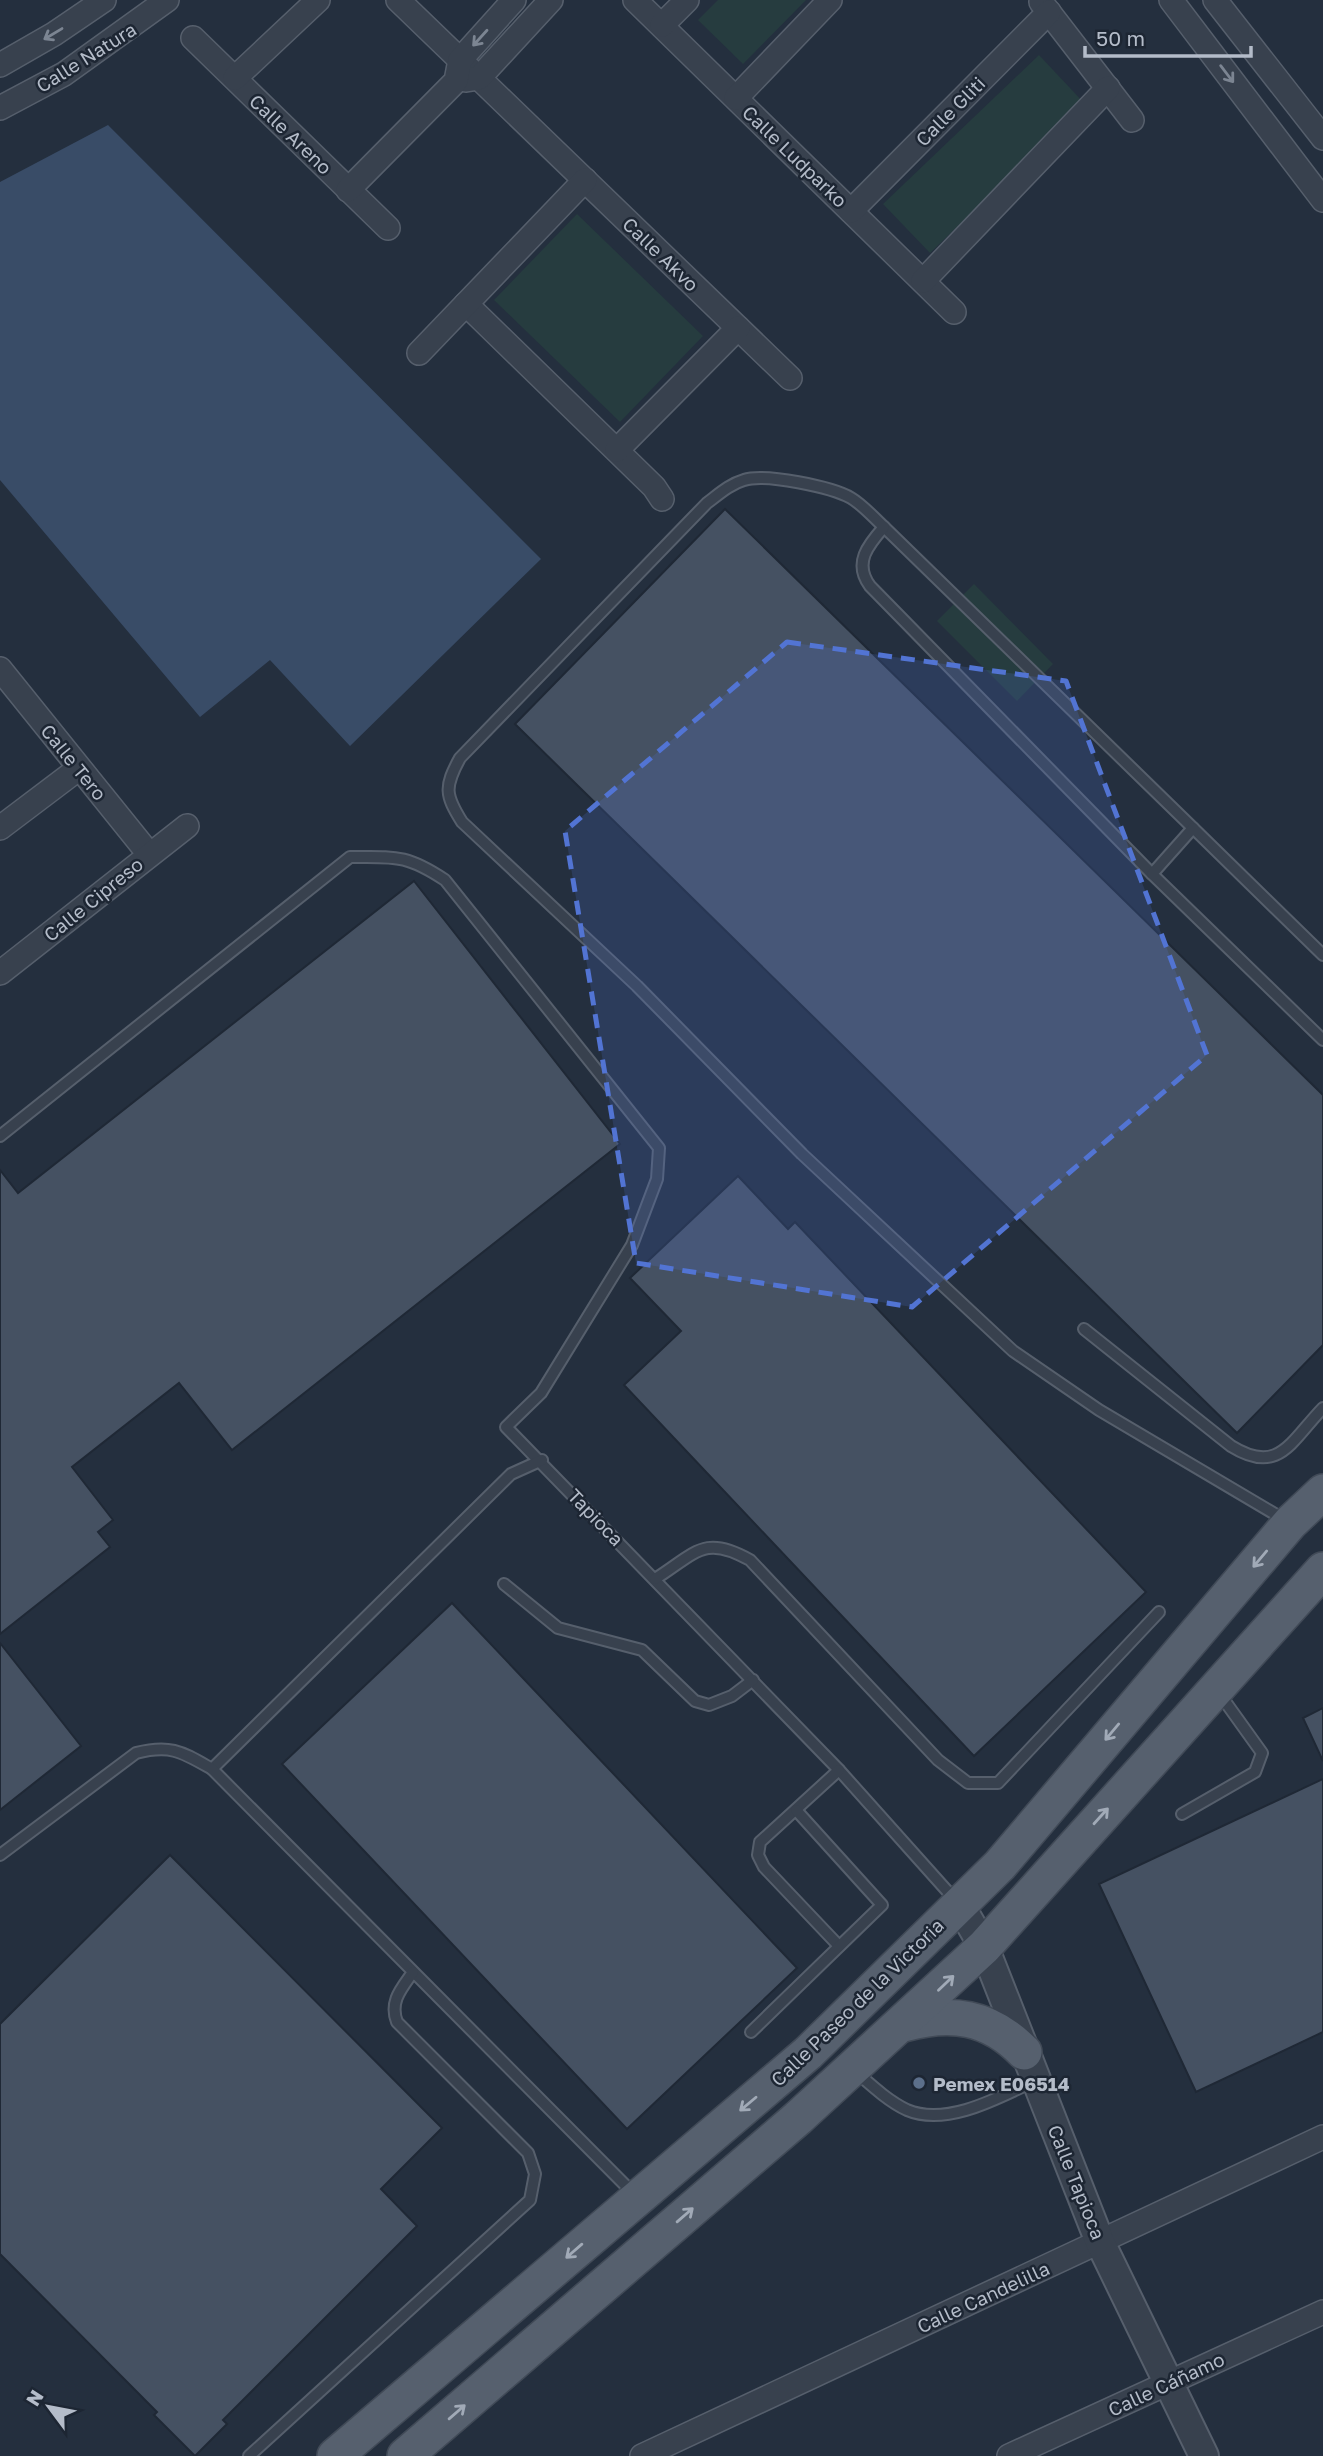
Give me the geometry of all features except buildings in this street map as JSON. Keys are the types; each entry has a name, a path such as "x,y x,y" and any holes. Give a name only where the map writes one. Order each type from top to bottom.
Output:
{"main road":[{"name":"Calle Paseo de la Victoria","path":"335,2456 808,2053 1009,1854 1290,1523 1323,1492"},
{"path":"405,2456 853,2069 984,1947 1323,1570"},
{"path":"904,2024 930,2017 958,2018 1005,2033 1030,2066"},
{"path":"524,2353 550,2312 630,2240 642,2216 643,2209 637,2197"}],"street":[{"name":"Calle Natura","path":"0,65 54,34 104,0"},
{"name":"Calle Natura","path":"0,108 64,74 167,0"},
{"name":"Calle Areno","path":"234,78 318,0"},
{"path":"398,0 465,73"},
{"name":"Calle Areno","path":"465,73 514,0"},
{"name":"Calle Areno","path":"348,190 465,73 551,0"},
{"name":"Calle Ludparko","path":"635,0 672,9 736,98 954,312"},
{"path":"736,98 830,0"},
{"path":"1171,0 1323,200"},
{"path":"1215,0 1323,138"},
{"path":"1044,6 1132,120"},
{"name":"Calle Gliti","path":"851,211 1044,6"},
{"name":"Calle Areno","path":"193,38 387,228"},
{"name":"Calle Akvo","path":"465,73 585,180 790,378"},
{"path":"923,281 1108,88"},
{"path":"419,353 585,180"},
{"path":"466,304 654,486 662,499"},
{"path":"617,450 738,328"},
{"name":"Calle Tero","path":"0,669 149,854"},
{"path":"0,828 78,769"},
{"name":"Calle Cipreso","path":"2,966 187,826"},
{"name":"Calle Tapioca","path":"959,1904 984,1947 1100,2242 1204,2456"},
{"name":"Calle Candelilla","path":"642,2456 1323,2137"},
{"name":"Calle Cáñamo","path":"1009,2456 1323,2312"}],"lane":[{"path":"1290,1523 1099,1410 1013,1350 802,1154 637,986 462,822 449,800 448,780 460,758 707,503 731,485 747,478 808,485 850,498 884,527 1323,955"},
{"path":"884,527 867,545 862,558 862,575 870,586 1152,874 1323,1040"},
{"path":"1152,874 1193,828"},
{"name":"Tapioca","path":"0,1136 350,857 393,857 417,862 444,880 659,1148 657,1179 632,1245 541,1393 506,1427 542,1461 839,1770 959,1904"},
{"path":"1084,1329 1231,1446 1255,1460 1268,1460 1280,1454 1323,1408"},
{"path":"212,1769 512,1474 542,1461"},
{"path":"655,1579 707,1546 727,1547 750,1560 938,1760 968,1783 998,1783 1159,1612"},
{"path":"504,1584 558,1628 642,1650 695,1701 709,1705 732,1696 753,1680"},
{"path":"1182,1814 1255,1772 1260,1764 1262,1753 1216,1688"},
{"path":"0,1855 136,1753 160,1746 182,1752 212,1769 637,2197"},
{"path":"839,1770 760,1842 758,1855 764,1867 839,1946"},
{"path":"751,2032 882,1905 796,1810"},
{"path":"249,2456 530,2200 535,2174 528,2154 397,2022 393,2010 396,1998 413,1972"},
{"path":"853,2069 908,2110 934,2116 973,2107 1030,2066"}],"highlighted area":[{"path":"787,642 1066,681 1207,1055 912,1307 636,1263 565,831"}],"green space":[{"path":"718,0 806,0 743,64 698,20"},
{"path":"1039,55 1085,104 930,253 883,204"},
{"path":"577,214 703,336 620,422 494,300"},
{"path":"974,584 1053,664 1017,701 937,621"}],"water":[{"path":"108,125 541,559 350,746 270,660 200,717 0,480 0,182"}],"place":[{"name":"Pemex E06514","path":"919,2083"}]}
